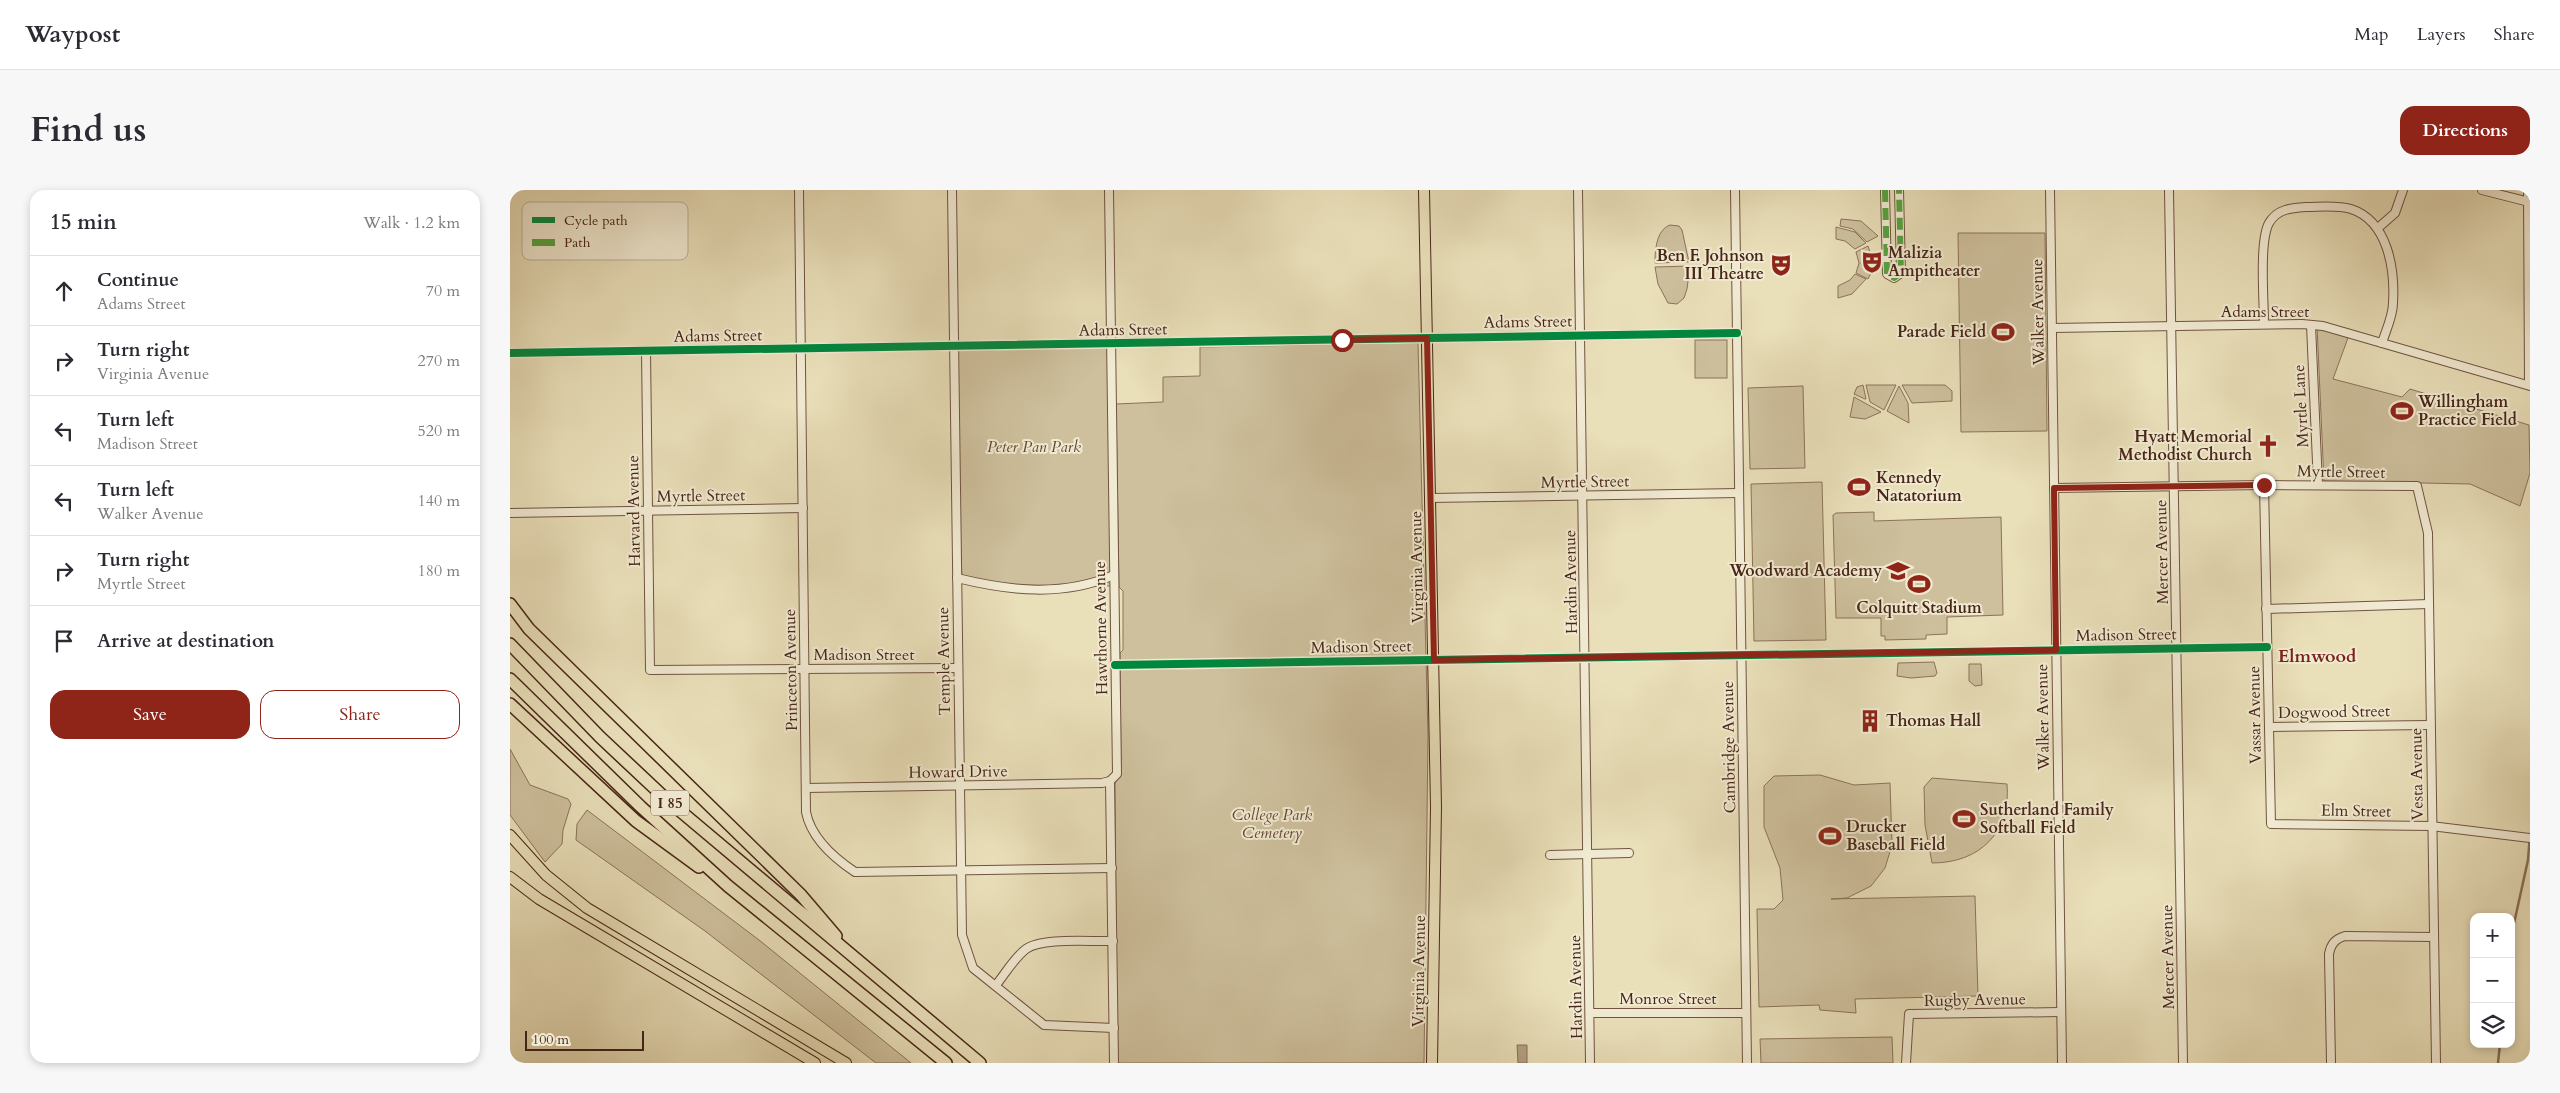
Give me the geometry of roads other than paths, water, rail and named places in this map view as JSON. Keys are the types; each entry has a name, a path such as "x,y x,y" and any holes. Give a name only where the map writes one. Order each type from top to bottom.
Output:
{"highway":[{"path":"510,604 529,630 801,895 833,931 844,948"},
{"name":"I 85","path":"510,644 600,737 666,799 792,907 844,948 980,1063"},
{"name":"I 85","path":"510,679 640,807 728,886 946,1063"},
{"path":"510,704 636,821 728,886"}],"main road":[{"name":"Virginia Avenue","path":"1424,190 1436,807 1432,1063"},
{"path":"510,835 546,875 580,903 846,1063"},
{"path":"510,877 539,898 814,1063"}],"street":[{"name":"Princeton Avenue","path":"798,190 806,812 813,832 820,842 855,872 960,872 1112,868"},
{"name":"Temple Avenue","path":"952,190 962,935 965,949 973,968 1044,1025 1114,1028"},
{"name":"Hawthorne Avenue","path":"1109,190 1117,774 1110,781 1114,1063"},
{"name":"Hardin Avenue","path":"1578,190 1586,658 1590,1063"},
{"name":"Cambridge Avenue","path":"1735,190 1747,1063"},
{"path":"1885,190 1887,274 1894,278 1901,273 1899,190"},
{"name":"Walker Avenue","path":"2050,190 2062,1063"},
{"name":"Mercer Avenue","path":"2169,190 2184,1063"},
{"path":"2378,228 2395,214 2403,190"},
{"path":"2482,190 2528,202"},
{"path":"2528,190 2530,386"},
{"path":"2264,324 2264,238 2270,221 2279,212 2291,208 2342,207 2362,214 2378,228 2386,242 2392,273 2394,304 2382,343"},
{"name":"Adams Street","path":"2052,328 2264,324 2311,325 2382,343 2530,386"},
{"name":"Myrtle Lane","path":"2311,325 2318,485"},
{"name":"Adams Street","path":"510,353 1737,333"},
{"name":"Harvard Avenue","path":"646,351 650,670"},
{"name":"Myrtle Street","path":"2054,488 2264,485 2417,486"},
{"name":"Vassar Avenue","path":"2264,485 2271,824"},
{"name":"Vesta Avenue","path":"2417,486 2428,533 2436,1063"},
{"name":"Myrtle Street","path":"1431,498 1739,493"},
{"name":"Myrtle Street","path":"510,512 803,508"},
{"path":"957,578 997,588 1032,590 1081,586 1114,575"},
{"path":"2266,609 2429,604"},
{"name":"Madison Street","path":"1115,665 2267,647"},
{"name":"Madison Street","path":"650,670 958,668"},
{"name":"Dogwood Street","path":"2269,727 2430,725"},
{"name":"Howard Drive","path":"806,788 1102,783 1110,781"},
{"name":"Elm Street","path":"2271,824 2431,826 2530,838"},
{"path":"1550,855 1629,853"},
{"path":"2331,1063 2329,954 2330,947 2336,939 2345,936 2434,937"},
{"path":"996,985 1025,950 1032,946 1049,943 1113,941"},
{"name":"Rugby Avenue","path":"1906,1063 1910,1014 2061,1012"},
{"name":"Monroe Street","path":"1590,1013 1746,1013"}],"waterway":[{"path":"2515,919 2528,860 2530,834"},
{"path":"2498,1063 2500,1048"}],"place":[{"name":"Malizia Ampitheater","path":"1872,262"},
{"name":"Ben F. Johnson III Theatre","path":"1781,265"},
{"name":"Parade Field","path":"2003,332"},
{"name":"Willingham Practice Field","path":"2402,411"},
{"name":"Hyatt Memorial Methodist Church","path":"2268,446"},
{"name":"Kennedy Natatorium","path":"1859,487"},
{"name":"Woodward Academy","path":"1898,571"},
{"name":"Colquitt Stadium","path":"1919,584"},
{"name":"Thomas Hall","path":"1870,721"},
{"name":"Sutherland Family Softball Field","path":"1964,819"},
{"name":"Drucker Baseball Field","path":"1830,836"}],"district":[{"name":"Elmwood","path":"2317,656"}],"park label":[{"name":"Peter Pan Park","path":"1034,447"},
{"name":"College Park Cemetery","path":"1272,824"}]}
